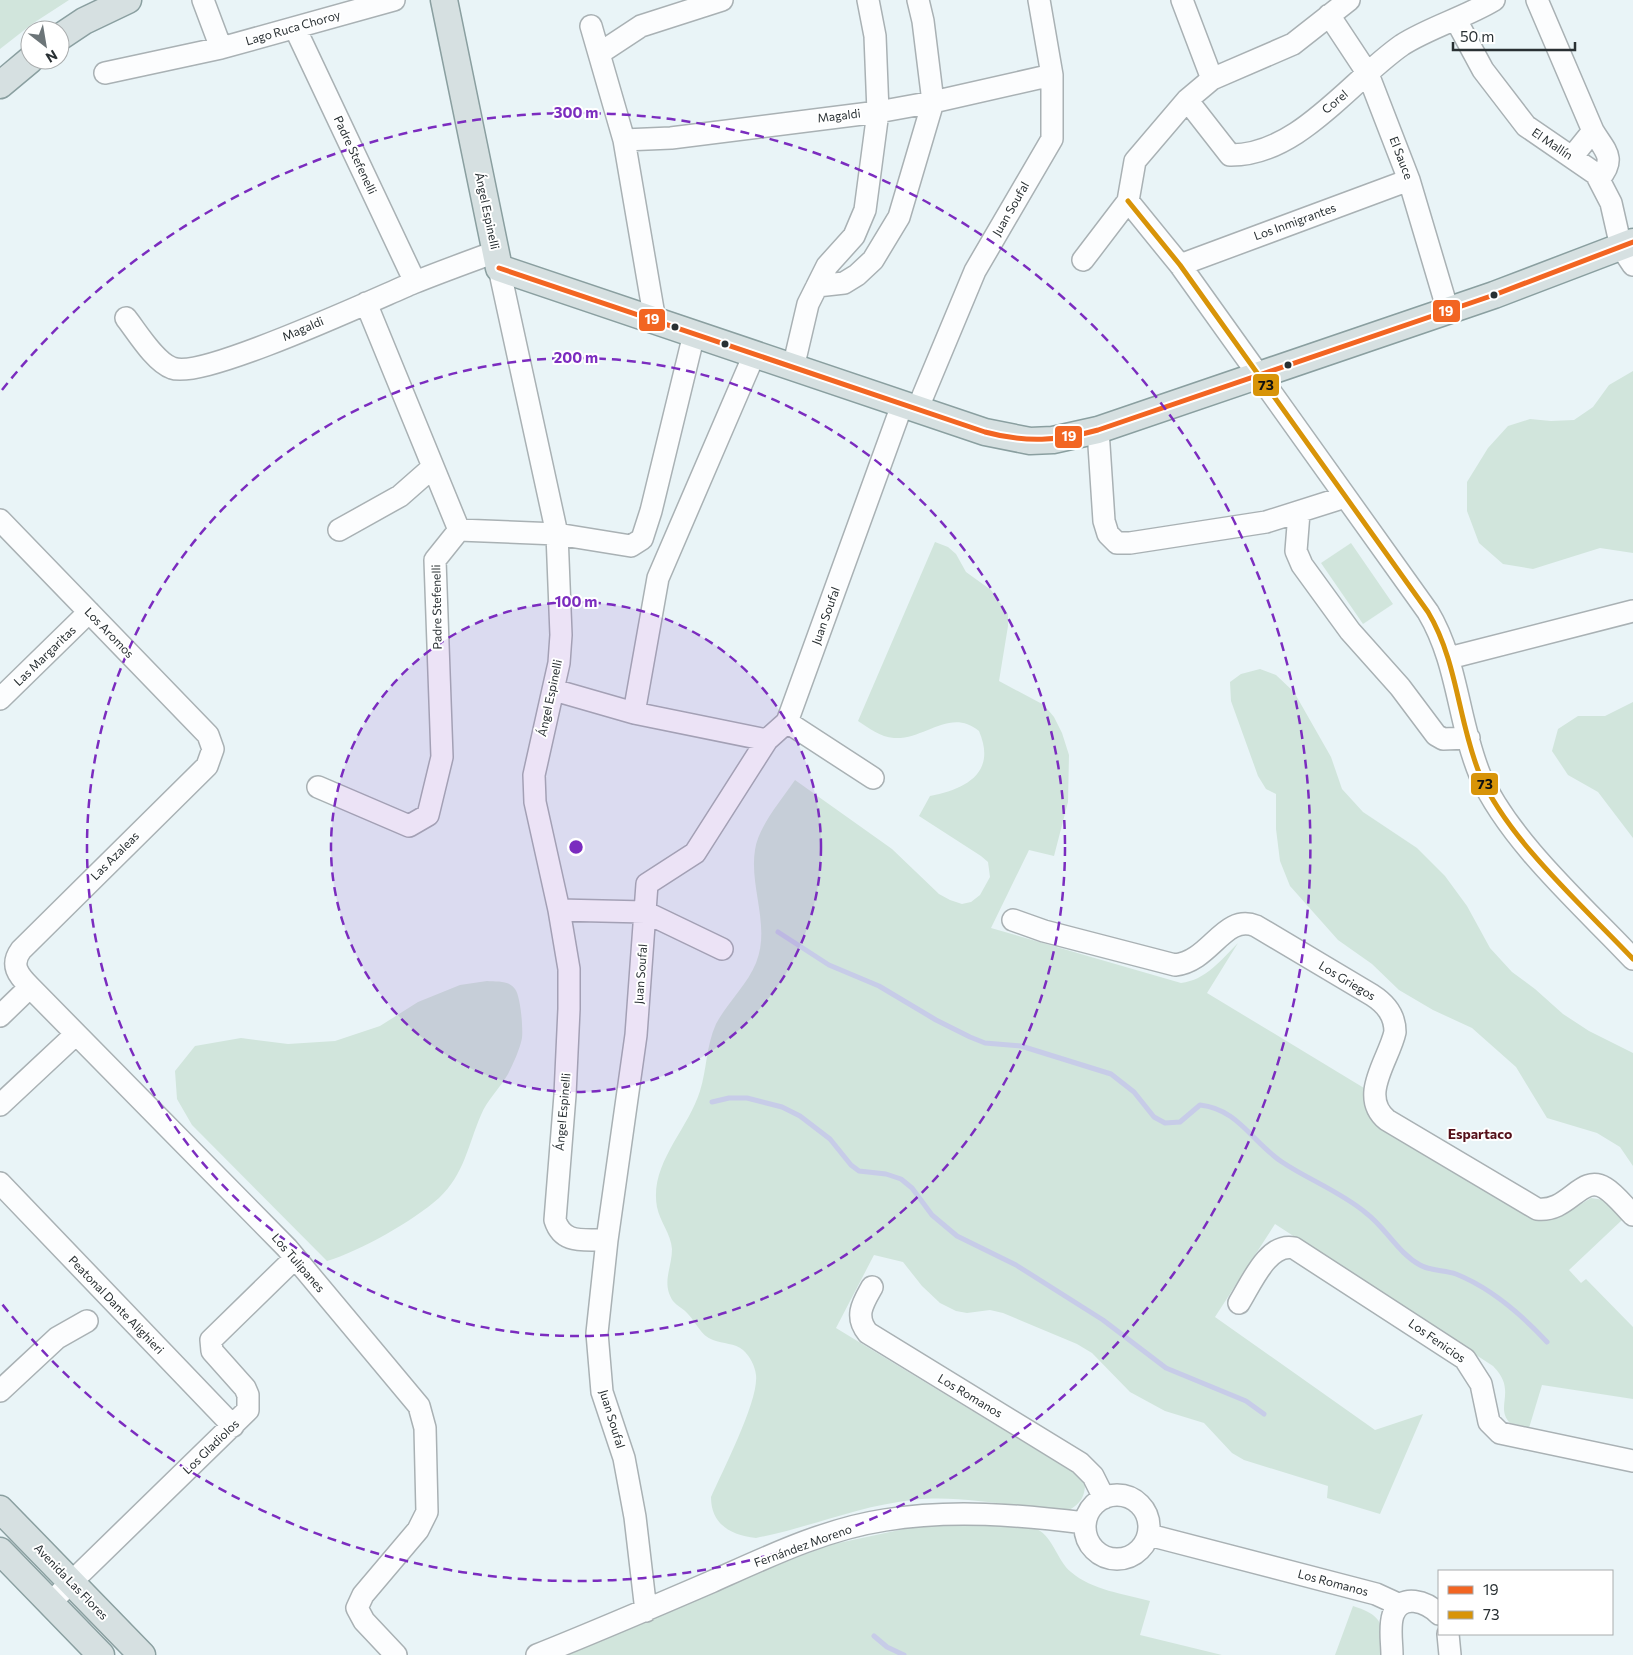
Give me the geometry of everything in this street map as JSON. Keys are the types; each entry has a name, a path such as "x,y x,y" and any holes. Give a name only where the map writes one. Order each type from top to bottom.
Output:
{"main road":[{"path":"61,20 94,0"},
{"path":"70,30 84,21 128,0"},
{"name":"Ángel Espinelli","path":"444,0 497,260"},
{"path":"0,65 20,49"},
{"path":"0,85 20,68"},
{"path":"497,260 655,321 754,355 985,432 1030,441 1053,440 1098,430 1629,251"},
{"name":"Avenida Las Flores","path":"0,1509 142,1655"},
{"path":"0,1552 101,1655"}],"street":[{"path":"203,0 221,48"},
{"name":"Lago Ruca Choroy","path":"105,73 221,48 394,0"},
{"path":"600,52 641,26 722,0"},
{"path":"793,368 808,304 827,266 854,236 864,210 878,112 874,36 868,0"},
{"path":"817,286 844,283 857,274 873,260 899,217 933,102 923,21 918,0"},
{"name":"Juan Soufal","path":"646,1610 635,1517 624,1458 602,1392 596,1333 636,1035 647,884 695,853 767,740 787,722 910,407 975,270 1052,139 1052,75 1039,0"},
{"path":"1182,0 1212,79"},
{"path":"1083,260 1128,201 1135,161 1187,100 1212,79 1293,44 1349,0"},
{"path":"1537,0 1593,131 1610,158 1609,168 1599,179"},
{"name":"Corel","path":"1187,100 1223,150 1230,155 1240,155 1282,143 1403,45 1456,20 1488,2"},
{"name":"El Sauce","path":"1329,15 1368,74 1409,180 1448,311"},
{"name":"El Mallín","path":"1456,20 1484,70 1526,126 1596,174 1611,203 1629,251"},
{"path":"592,26 624,140 655,321"},
{"name":"Padre Stefenelli","path":"295,28 415,282"},
{"name":"Magaldi","path":"624,140 671,138 878,112 933,102 1052,75"},
{"path":"1572,157 1593,131"},
{"name":"Los Inmigrantes","path":"1180,265 1409,180"},
{"path":"1128,201 1180,265 1428,612 1441,636 1449,658 1480,774 1504,817 1532,852 1633,959"},
{"name":"Magaldi","path":"126,318 160,361 172,369 187,370 232,358 415,282 497,260"},
{"name":"Ángel Espinelli","path":"497,260 557,534 561,634 559,663 534,775 536,812 559,910 569,969 565,1095 555,1220 559,1231 566,1238 607,1240"},
{"path":"366,303 459,530 557,534 631,546 642,539 651,511 694,334"},
{"path":"634,713 658,578 754,355"},
{"path":"1098,430 1104,521 1108,534 1117,543 1247,525 1299,513 1345,497"},
{"path":"340,530 400,496 433,467"},
{"path":"1299,513 1297,557 1350,631 1400,687 1436,735 1443,739 1469,738"},
{"name":"Los Aromos","path":"0,520 208,734 213,749"},
{"name":"Padre Stefenelli","path":"318,787 409,826 428,815 442,757 435,560 459,530"},
{"path":"1449,658 1633,611"},
{"name":"Las Margaritas","path":"0,699 89,612"},
{"path":"554,690 634,713 767,740"},
{"path":"787,722 873,778"},
{"name":"Las Azaleas","path":"14,963 20,950 206,766 213,749"},
{"path":"559,910 646,912 722,949"},
{"name":"Los Griegos","path":"1013,920 1044,931 1175,965 1184,964 1203,954 1234,924 1249,923 1256,926 1372,995 1388,1008 1395,1024 1395,1032 1374,1094 1377,1109 1387,1120 1537,1209 1547,1210 1556,1208 1581,1188 1591,1184 1607,1189 1633,1216"},
{"name":"Los Tulipanes","path":"14,963 20,977 295,1258 413,1397 423,1416 428,1512 418,1530 363,1595 357,1608 364,1621 396,1655"},
{"path":"0,1016 30,987"},
{"path":"0,1105 76,1034"},
{"name":"Peatonal Dante Alighieri","path":"0,1183 233,1426"},
{"name":"Los Fenicios","path":"1239,1303 1270,1255 1281,1247 1294,1248 1465,1359 1481,1384 1489,1422 1500,1433 1633,1461"},
{"name":"Los Gladiolos","path":"50,1603 248,1410 248,1395 240,1381 212,1350 211,1340 295,1258"},
{"name":"Los Romanos","path":"872,1287 860,1312 863,1327 868,1333 1080,1463 1093,1476 1104,1498"},
{"path":"0,1391 57,1338 87,1321"},
{"path":"1114,1495 1134,1499 1142,1505 1150,1525 1149,1535 1144,1545 1137,1553 1127,1558 1111,1559 1096,1552 1089,1544 1085,1534 1085,1523 1095,1504 1104,1498 1114,1495"},
{"name":"Fernández Moreno","path":"537,1655 773,1555 833,1533 884,1520 918,1516 975,1514 1085,1523"},
{"name":"Los Romanos","path":"1149,1535 1376,1594 1400,1604 1406,1601 1420,1602 1438,1613"},
{"path":"1392,1655 1393,1616 1400,1604"},
{"path":"1448,1635 1450,1655"}],"green space":[{"path":"0,0 69,0 38,20 20,20 20,33 0,49"},
{"path":"1633,371 1633,553 1600,548 1533,569 1503,564 1479,543 1467,511 1467,482 1488,448 1508,426 1530,419 1551,421 1574,420 1593,407 1609,385"},
{"path":"935,542 948,547 956,554 966,572 991,590 1008,614 1008,626 999,681 1044,705 1054,717 1062,733 1069,755 1068,802 1054,856 1029,850 991,928 1181,983 1206,974 1238,943 1207,993 1364,1088 1366,1107 1370,1116 1377,1124 1543,1219 1559,1217 1591,1198 1604,1200 1622,1220 1569,1270 1581,1283 1586,1279 1633,1327 1633,1399 1542,1385 1529,1428 1510,1423 1504,1410 1504,1383 1493,1366 1275,1224 1215,1317 1375,1430 1423,1414 1380,1514 1327,1498 1328,1486 1244,1460 1232,1453 1204,1423 1165,1411 1130,1392 1092,1353 1077,1344 1003,1313 990,1310 967,1313 956,1311 940,1303 922,1286 903,1262 874,1255 836,1328 1076,1474 1085,1484 1081,1500 1069,1510 971,1500 912,1500 872,1507 756,1538 730,1531 718,1521 714,1514 711,1497 752,1401 756,1375 750,1358 743,1350 709,1338 691,1317 673,1301 667,1282 672,1249 670,1238 657,1207 656,1191 659,1176 664,1162 687,1120 700,1091 710,1041 716,1024 748,979 756,963 760,949 761,921 755,878 755,850 757,841 766,823 777,804 795,780 892,849 939,894 950,900 962,904 971,902 980,895 990,877 988,862 919,816 930,796 955,789 975,777 981,768 984,758 984,746 979,731 968,724 958,722 937,726 905,737 894,738 879,734 858,721"},
{"path":"1351,543 1393,604 1363,624 1321,563"},
{"path":"1260,669 1276,675 1294,692 1331,757 1342,789 1363,812 1417,848 1445,876 1467,906 1490,948 1512,972 1563,1014 1589,1031 1633,1053 1633,1166 1620,1147 1597,1133 1547,1118 1516,1067 1472,1028 1433,1010 1399,990 1372,964 1338,940 1290,886 1280,861 1276,829 1276,794 1266,789 1258,776 1231,701 1230,682 1241,674"},
{"path":"1633,702 1633,838 1598,792 1568,775 1552,751 1558,729 1578,716 1605,716"},
{"path":"487,981 510,984 515,989 520,1006 522,1038 508,1074 490,1099 476,1126 460,1170 439,1198 415,1217 355,1250 327,1261 192,1125 177,1099 175,1071 195,1046 241,1038 288,1044 335,1041 380,1026 418,1002 460,985"},
{"path":"972,1523 1020,1525 1040,1531 1050,1541 1066,1567 1079,1578 1109,1591 1150,1601 1140,1635 1222,1655 567,1655 750,1576 829,1545 923,1525"},
{"path":"1353,1606 1371,1614 1380,1623 1382,1629 1381,1655 1335,1655"}],"waterway":[{"path":"778,932 829,965 879,986 936,1020 970,1037 985,1043 1021,1046 1111,1074 1134,1092 1154,1117 1165,1123 1180,1122 1200,1105 1225,1113 1282,1162 1346,1199 1366,1213 1412,1260 1428,1268 1456,1274 1481,1287 1516,1312 1547,1342"},
{"path":"712,1102 729,1098 747,1098 782,1107 800,1116 830,1139 851,1165 859,1171 886,1174 901,1179 912,1188 932,1215 957,1236 1016,1265 1103,1320 1166,1368 1246,1401 1264,1414"},
{"path":"874,1636 887,1647 904,1655"}],"transit line":[{"name":"73","path":"1128,201 1180,265 1428,612 1446,651 1473,755 1480,775 1493,800 1528,849 1633,959"},
{"name":"19","path":"499,268 985,432 1014,438 1042,439 1084,434 1098,430 1494,295 1633,242"}],"district":[{"name":"Espartaco","path":"1480,1134"}]}
